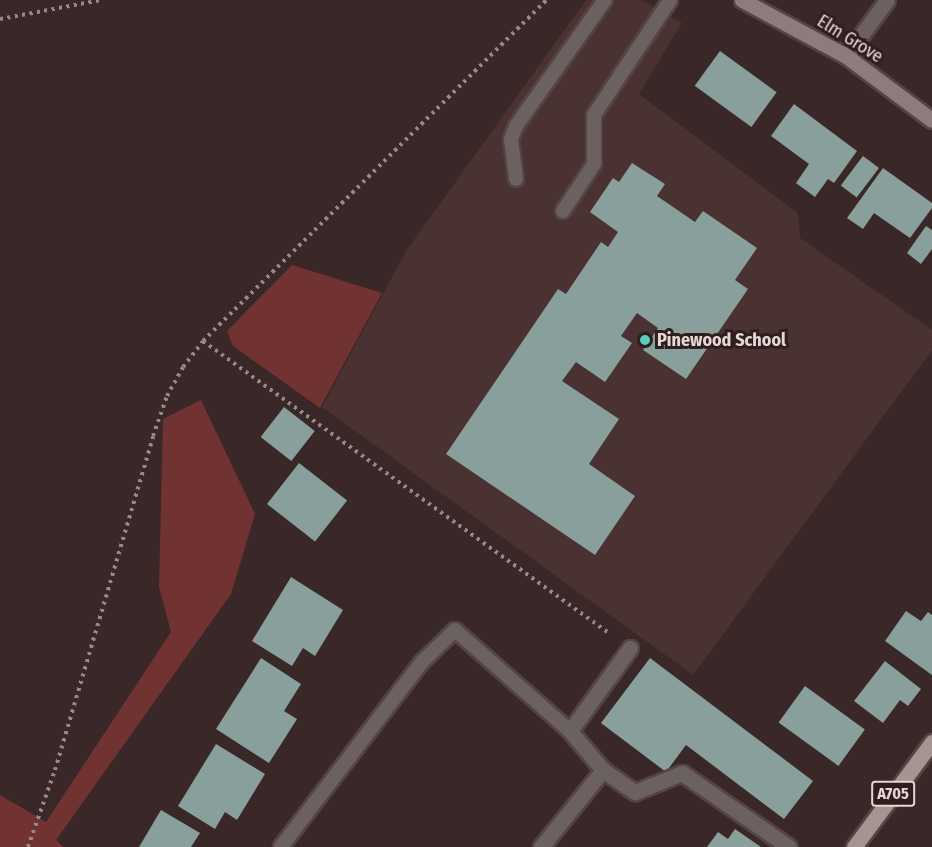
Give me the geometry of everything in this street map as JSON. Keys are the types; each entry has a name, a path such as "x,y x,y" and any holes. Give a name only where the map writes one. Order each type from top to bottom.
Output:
{"main road":[{"name":"A705","path":"854,847 932,742"}],"street":[{"name":"Elm Grove","path":"742,0 846,56 932,120"},
{"path":"846,56 887,0"},
{"path":"630,648 570,731 603,770 635,792 682,773 789,847"},
{"path":"542,847 603,770"}],"lane":[{"path":"516,179 512,139 516,126 605,0"},
{"path":"563,211 594,164 594,115 670,0"},
{"path":"281,847 422,662 455,630 570,731"}],"path":[{"path":"0,19 102,0"},
{"path":"28,847 55,770 156,426 167,396 203,340 546,0"},
{"path":"203,340 630,648"}],"shaded area":[{"name":"Pinewood School","path":"586,0 642,0 682,23 639,94 798,213 800,238 932,330 932,350 693,675 322,407 406,251"},
{"path":"292,265 382,293 320,408 233,346 227,331"},
{"path":"201,400 255,514 231,594 56,840 64,847 0,847 0,795 46,822 171,632 159,587 163,419"}],"building":[{"path":"720,51 777,92 751,127 695,86"},
{"path":"794,104 857,151 834,183 828,179 815,197 796,183 809,164 771,136"},
{"path":"863,156 879,168 857,198 841,186"},
{"path":"632,163 665,184 657,196 695,222 703,211 757,248 735,280 748,289 686,379 643,350 658,328 637,313 621,336 632,343 605,382 576,362 562,381 619,419 589,464 635,496 595,555 446,454 558,289 566,294 601,242 608,247 618,232 590,212 613,178 619,182"},
{"path":"883,168 932,203 932,208 910,238 874,213 863,229 847,218"},
{"path":"926,226 932,230 932,249 921,264 907,253"},
{"path":"284,407 315,431 291,461 261,437"},
{"path":"299,463 347,501 315,542 267,504"},
{"path":"291,577 343,610 315,656 303,648 292,666 252,641"},
{"path":"906,611 921,621 928,612 932,615 932,675 885,641"},
{"path":"261,658 301,684 284,711 297,719 269,763 216,729"},
{"path":"650,658 813,781 784,819 686,745 666,772 601,723"},
{"path":"885,661 921,689 908,706 900,700 883,723 854,701"},
{"path":"805,686 865,729 838,766 779,722"},
{"path":"216,744 265,774 237,820 225,812 215,829 178,806"},
{"path":"161,810 200,833 191,847 139,847"},
{"path":"735,829 761,847 707,847 718,832 728,839"}],"place":[{"name":"Pinewood School","path":"645,340"}]}
